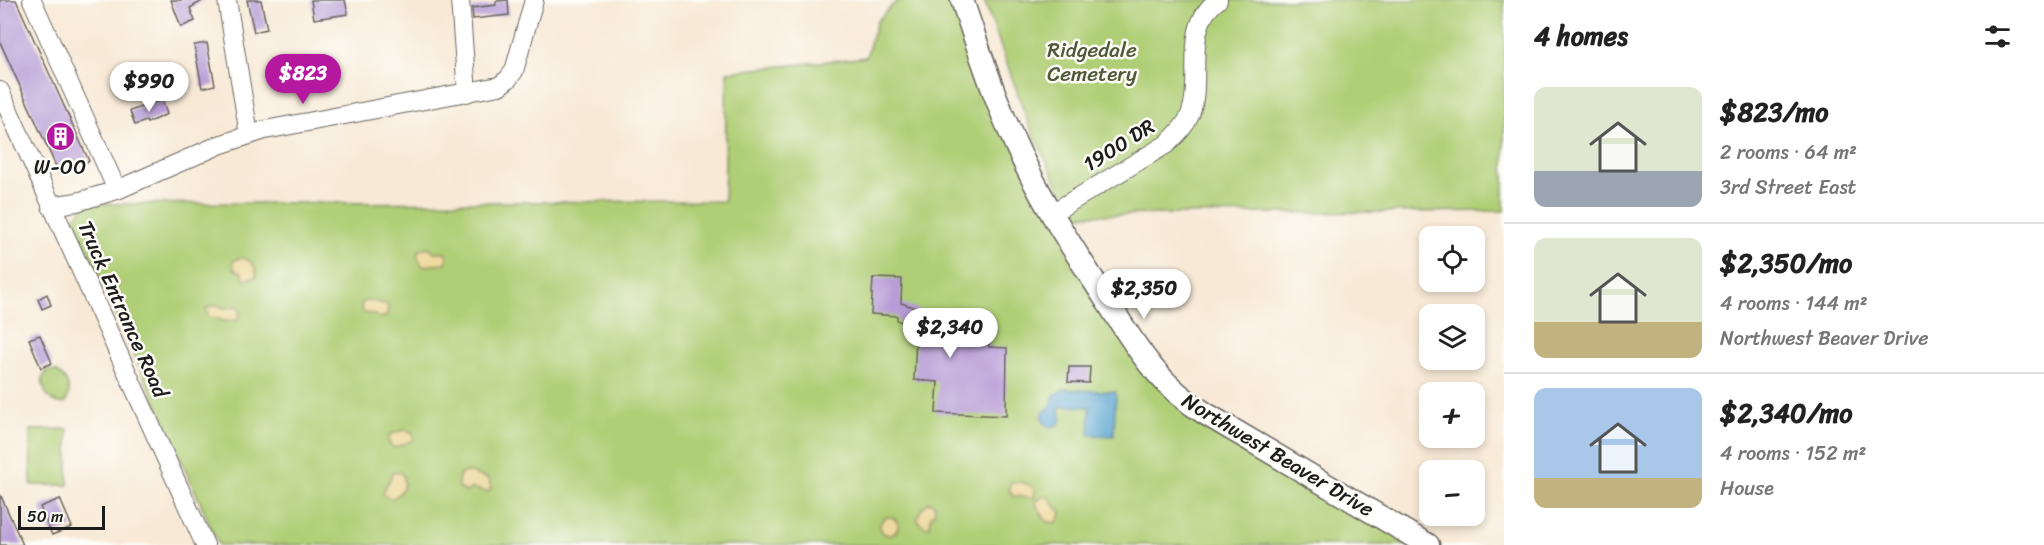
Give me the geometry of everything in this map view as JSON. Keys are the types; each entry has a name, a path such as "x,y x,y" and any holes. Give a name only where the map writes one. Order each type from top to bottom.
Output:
{"main road":[{"name":"Northwest Beaver Drive","path":"962,0 1004,119 1026,167 1052,213 1161,380 1173,392 1206,414 1428,545"}],"street":[{"path":"32,0 117,190"},
{"path":"227,0 249,135"},
{"path":"460,0 467,93"},
{"path":"51,206 77,202 117,190 219,145 265,130 499,86 514,70 534,0"},
{"name":"1900 DR","path":"1052,213 1167,144 1181,131 1189,116 1194,98 1196,36 1201,20 1212,4 1218,0"},
{"name":"Truck Entrance Road","path":"0,92 205,545"}],"green space":[{"path":"898,0 957,0 999,120 1147,371 1416,545 219,545 74,219 86,204 724,201 727,72 866,57 877,21"},
{"name":"Ridgedale Cemetery","path":"984,0 1504,0 1504,211 1076,215 1068,207 1028,122"},
{"path":"47,371 56,371 66,381 69,394 65,403 55,402 48,397 42,379"},
{"path":"68,429 68,485 31,485 30,430"}],"sand":[{"path":"429,247 434,252 446,252 447,261 444,264 422,266 417,256 419,250"},
{"path":"239,258 252,264 256,270 256,277 244,280 242,273 234,269 233,261"},
{"path":"368,300 388,305 387,316 380,318 364,313 361,308 362,303"},
{"path":"217,305 224,308 238,306 240,312 238,320 224,321 208,316 206,308"},
{"path":"404,430 412,432 414,437 412,441 394,448 388,439 391,434"},
{"path":"400,472 404,480 403,488 390,499 383,494 384,491 392,473"},
{"path":"467,472 489,479 491,488 488,492 471,488 467,492 461,489 458,483 460,474"},
{"path":"1011,482 1021,482 1032,486 1035,492 1034,498 1013,496 1009,490"},
{"path":"1042,497 1049,497 1061,512 1059,520 1055,523 1046,521 1035,503"},
{"path":"929,502 935,505 934,514 931,515 930,526 926,527 917,518"},
{"path":"889,517 895,520 898,526 895,532 889,535 883,532 880,526 883,520"}],"water":[{"path":"1065,389 1116,392 1114,436 1089,435 1090,407 1062,406 1059,410 1062,419 1058,425 1052,427 1045,424 1043,413 1051,406 1054,395"}],"building":[{"path":"0,0 16,0 89,161 59,173 0,42"},
{"path":"171,0 204,0 190,8 195,21 181,27"},
{"path":"247,0 261,0 267,29 254,32"},
{"path":"311,0 345,0 348,14 314,19"},
{"path":"508,0 509,15 473,19 472,8 496,5 496,1"},
{"path":"207,43 215,85 202,88 194,45"},
{"path":"162,100 167,114 147,123 146,121 135,125 130,111"},
{"path":"873,278 902,279 901,303 916,308 926,321 930,333 988,335 989,347 1007,348 1006,416 936,413 938,382 914,380 916,336 911,335 906,324 897,320 897,316 871,314"},
{"path":"47,294 51,305 42,309 38,299"},
{"path":"40,335 52,363 41,368 29,339"},
{"path":"1069,367 1090,367 1089,383 1068,382"},
{"path":"0,494 23,545 0,545"},
{"path":"60,499 72,527 52,535 40,507"}],"place":[{"name":"W-00","path":"60,136"}]}
